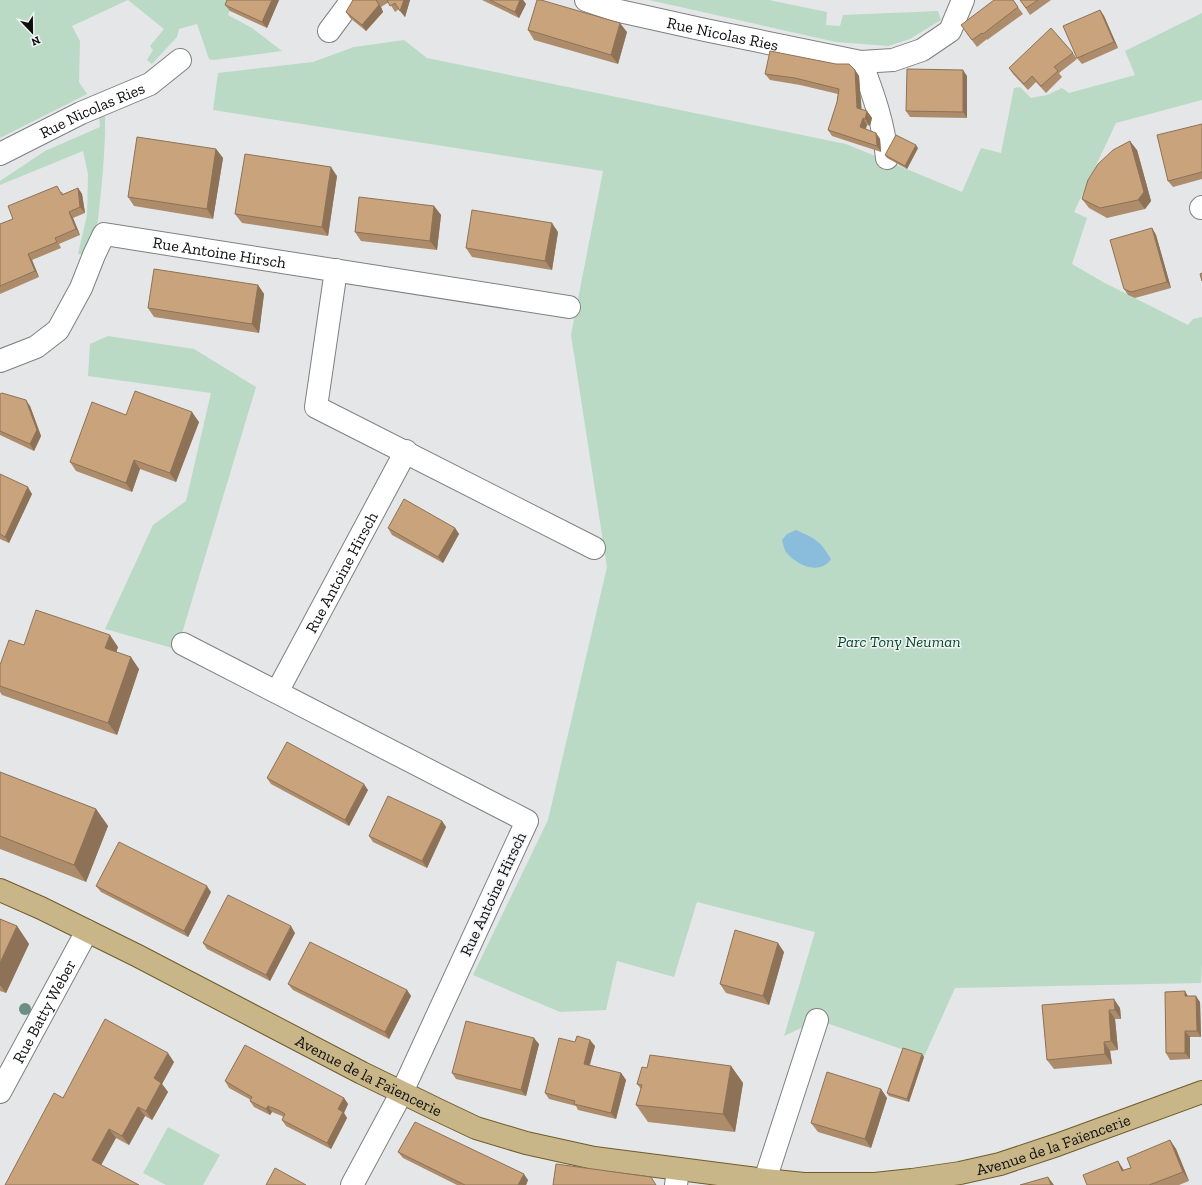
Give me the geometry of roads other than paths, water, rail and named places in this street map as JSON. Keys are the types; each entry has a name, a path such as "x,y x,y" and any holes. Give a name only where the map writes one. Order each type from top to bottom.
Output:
{"main road":[{"name":"Avenue de la Faïencerie","path":"0,890 87,931 402,1092 476,1128 526,1143 677,1177 765,1180 804,1184 883,1183 960,1173 1000,1164 1057,1145 1202,1092"}],"street":[{"path":"329,31 352,0"},
{"name":"Rue Nicolas Ries","path":"586,0 615,10 861,62 893,60 922,50 950,31 963,0"},
{"name":"Rue Nicolas Ries","path":"0,154 81,113 150,84 180,60"},
{"path":"861,62 876,104 885,142 887,158"},
{"name":"Rue Antoine Hirsch","path":"0,361 36,347 58,330 81,288 104,234 569,307"},
{"path":"336,270 316,407 406,451 594,548"},
{"name":"Rue Antoine Hirsch","path":"277,692 406,451"},
{"name":"Rue Antoine Hirsch","path":"183,644 527,821 402,1092"},
{"name":"Rue Batty Weber","path":"0,1092 87,931"},
{"path":"765,1180 818,1020"},
{"path":"352,1185 402,1092"}],"water":[{"path":"796,530 816,540 831,559 821,567 815,568 808,567 790,557 784,548 782,540 787,534"}],"park label":[{"name":"Parc Tony Neuman","path":"899,641"}]}
